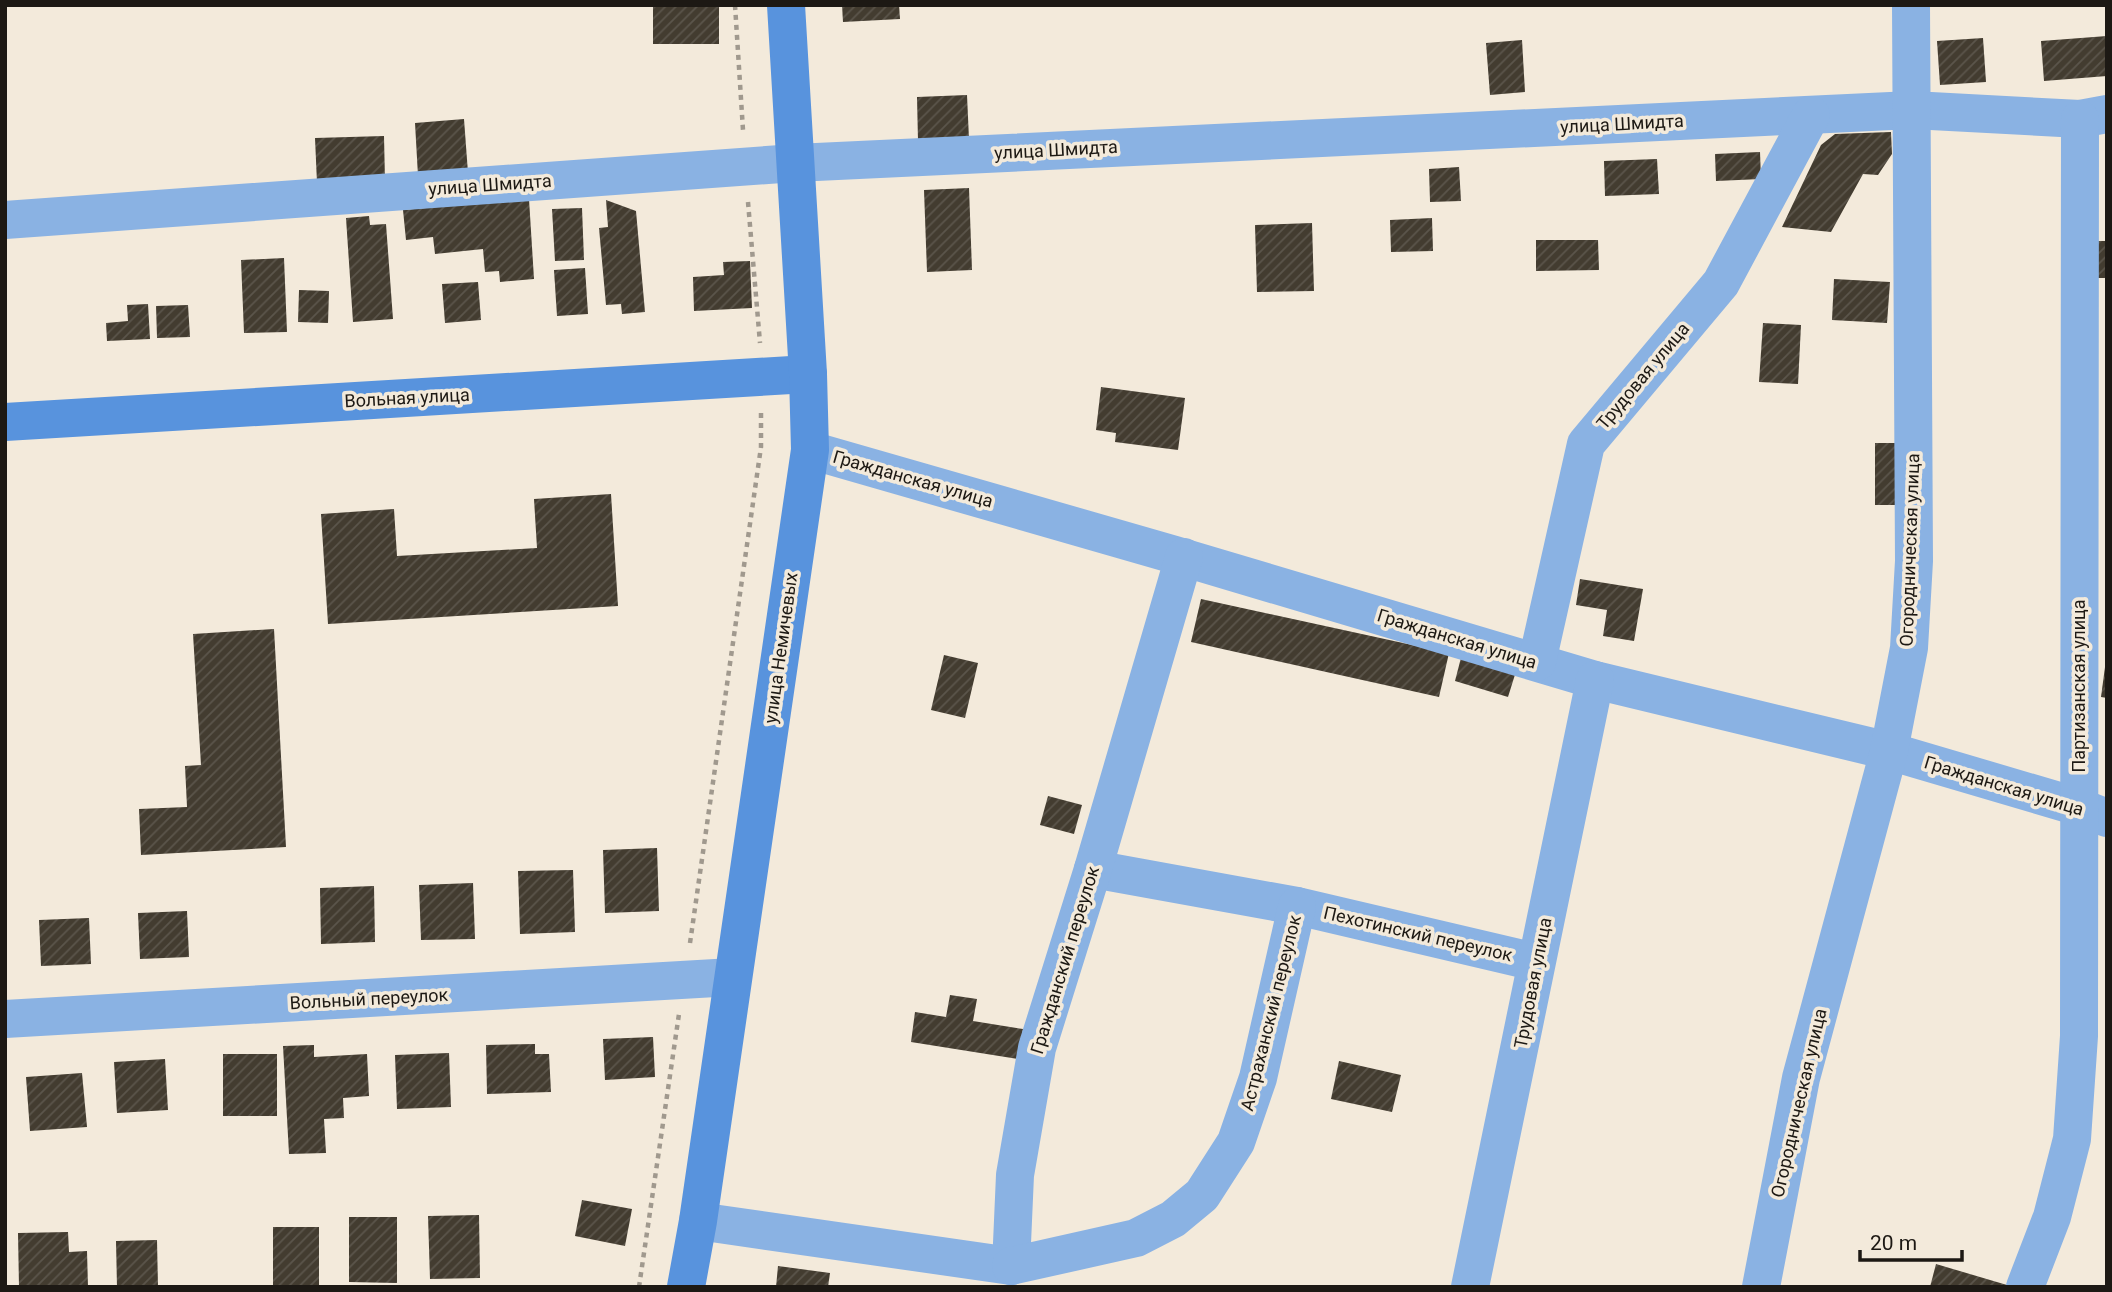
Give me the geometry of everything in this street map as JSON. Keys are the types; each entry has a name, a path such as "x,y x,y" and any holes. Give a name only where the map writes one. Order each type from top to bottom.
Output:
{"street":[{"name":"улица Немичевых","path":"685,1287 698,1221 810,450 786,5"},
{"name":"Огородническая улица","path":"1760,1287 1801,1078 1889,751 1909,648 1914,561 1911,5"},
{"name":"улица Шмидта","path":"5,220 795,163 1912,110 2093,116"},
{"name":"Трудовая улица","path":"1537,662 1586,444 1721,283 1811,115"},
{"name":"Партизанская улица","path":"2025,1287 2052,1217 2072,1139 2093,813 2093,116"},
{"name":"Вольная улица","path":"5,422 808,374"},
{"name":"Гражданская улица","path":"810,450 1184,557 1595,680 1889,751 2093,813"},
{"name":"Гражданский переулок","path":"1012,1266 1016,1175 1037,1048 1093,869 1184,557"},
{"name":"Трудовая улица","path":"1470,1287 1595,680"},
{"name":"Пехотинский переулок","path":"1093,869 1297,906 1536,962"},
{"name":"Астраханский переулок","path":"1012,1266 1136,1238 1173,1219 1202,1195 1236,1142 1258,1078 1297,906"},
{"name":"Вольный переулок","path":"5,1019 733,977"},
{"path":"698,1221 1012,1266"}],"path":[{"path":"639,1287 761,447 762,377 735,5"}],"building":[{"path":"653,5 719,5 719,44 653,44"},
{"path":"842,5 899,5 900,19 843,22"},
{"path":"2107,36 2107,76 2044,81 2041,41"},
{"path":"1983,38 1986,82 1940,85 1937,41"},
{"path":"1522,40 1525,92 1490,95 1486,43"},
{"path":"967,95 969,139 918,141 917,97"},
{"path":"464,119 468,173 418,176 415,123"},
{"path":"1891,132 1892,154 1878,175 1863,174 1831,232 1782,227 1821,145 1835,134"},
{"path":"384,136 385,181 317,183 315,138"},
{"path":"1760,152 1761,179 1716,181 1715,154"},
{"path":"1657,159 1659,194 1605,196 1604,161"},
{"path":"1459,167 1461,201 1430,202 1429,169"},
{"path":"969,188 972,270 927,272 924,190"},
{"path":"529,199 534,279 500,282 499,271 485,272 483,249 435,254 433,237 406,240 403,210"},
{"path":"606,200 636,211 645,312 622,314 621,304 606,305 599,228 608,227"},
{"path":"582,208 584,260 555,261 552,209"},
{"path":"369,216 370,225 386,224 393,319 353,322 346,218"},
{"path":"1432,218 1433,251 1391,252 1390,220"},
{"path":"1312,223 1314,291 1257,292 1255,225"},
{"path":"1536,240 1598,240 1599,270 1536,271"},
{"path":"2094,241 2107,241 2107,278 2094,278"},
{"path":"284,258 287,332 244,333 241,260"},
{"path":"750,261 752,308 694,311 693,277 724,275 723,262"},
{"path":"585,268 588,314 557,316 554,270"},
{"path":"1834,279 1890,282 1887,323 1832,320"},
{"path":"478,282 481,320 445,323 442,284"},
{"path":"299,290 329,291 328,323 298,322"},
{"path":"148,304 150,339 107,341 106,323 128,321 127,305"},
{"path":"188,305 190,337 157,338 156,306"},
{"path":"1763,323 1801,325 1798,384 1759,382"},
{"path":"1101,387 1185,398 1178,450 1115,442 1116,433 1096,430"},
{"path":"1875,443 1905,443 1905,505 1875,505"},
{"path":"611,494 618,606 328,624 321,514 394,509 397,556 537,548 534,499"},
{"path":"1580,579 1643,589 1634,641 1603,636 1607,610 1576,605"},
{"path":"1201,599 1449,653 1439,697 1191,642"},
{"path":"274,629 286,847 141,855 139,809 187,807 185,766 201,765 193,634"},
{"path":"1463,650 1518,665 1508,697 1455,681"},
{"path":"944,655 978,663 965,718 931,710"},
{"path":"2107,667 2107,698 2101,697"},
{"path":"1048,796 1082,805 1074,834 1040,825"},
{"path":"657,848 659,911 605,913 603,850"},
{"path":"573,870 575,932 520,934 518,871"},
{"path":"473,883 475,939 421,940 419,885"},
{"path":"374,886 375,942 321,944 320,888"},
{"path":"187,911 189,957 140,959 138,913"},
{"path":"89,918 91,964 41,966 39,920"},
{"path":"950,995 977,999 973,1021 1023,1029 1018,1059 911,1042 915,1012 946,1017"},
{"path":"653,1037 655,1077 605,1080 603,1039"},
{"path":"535,1044 535,1054 549,1054 551,1092 487,1094 486,1045"},
{"path":"314,1045 314,1057 367,1054 369,1096 343,1098 344,1118 324,1119 326,1153 289,1154 283,1046"},
{"path":"449,1053 451,1107 397,1109 395,1055"},
{"path":"223,1054 277,1054 277,1116 223,1116"},
{"path":"165,1059 168,1110 117,1113 114,1062"},
{"path":"1339,1061 1401,1075 1392,1112 1331,1099"},
{"path":"82,1073 87,1127 30,1131 26,1077"},
{"path":"582,1200 632,1209 625,1246 575,1236"},
{"path":"479,1215 480,1278 430,1279 428,1216"},
{"path":"349,1217 397,1217 397,1283 349,1282"},
{"path":"273,1227 319,1227 319,1286 273,1286"},
{"path":"68,1232 69,1252 87,1251 88,1287 19,1287 18,1233"},
{"path":"157,1240 158,1287 117,1287 116,1241"},
{"path":"1936,1264 2007,1285 1930,1287"},
{"path":"778,1266 830,1273 828,1287 776,1287"}]}
